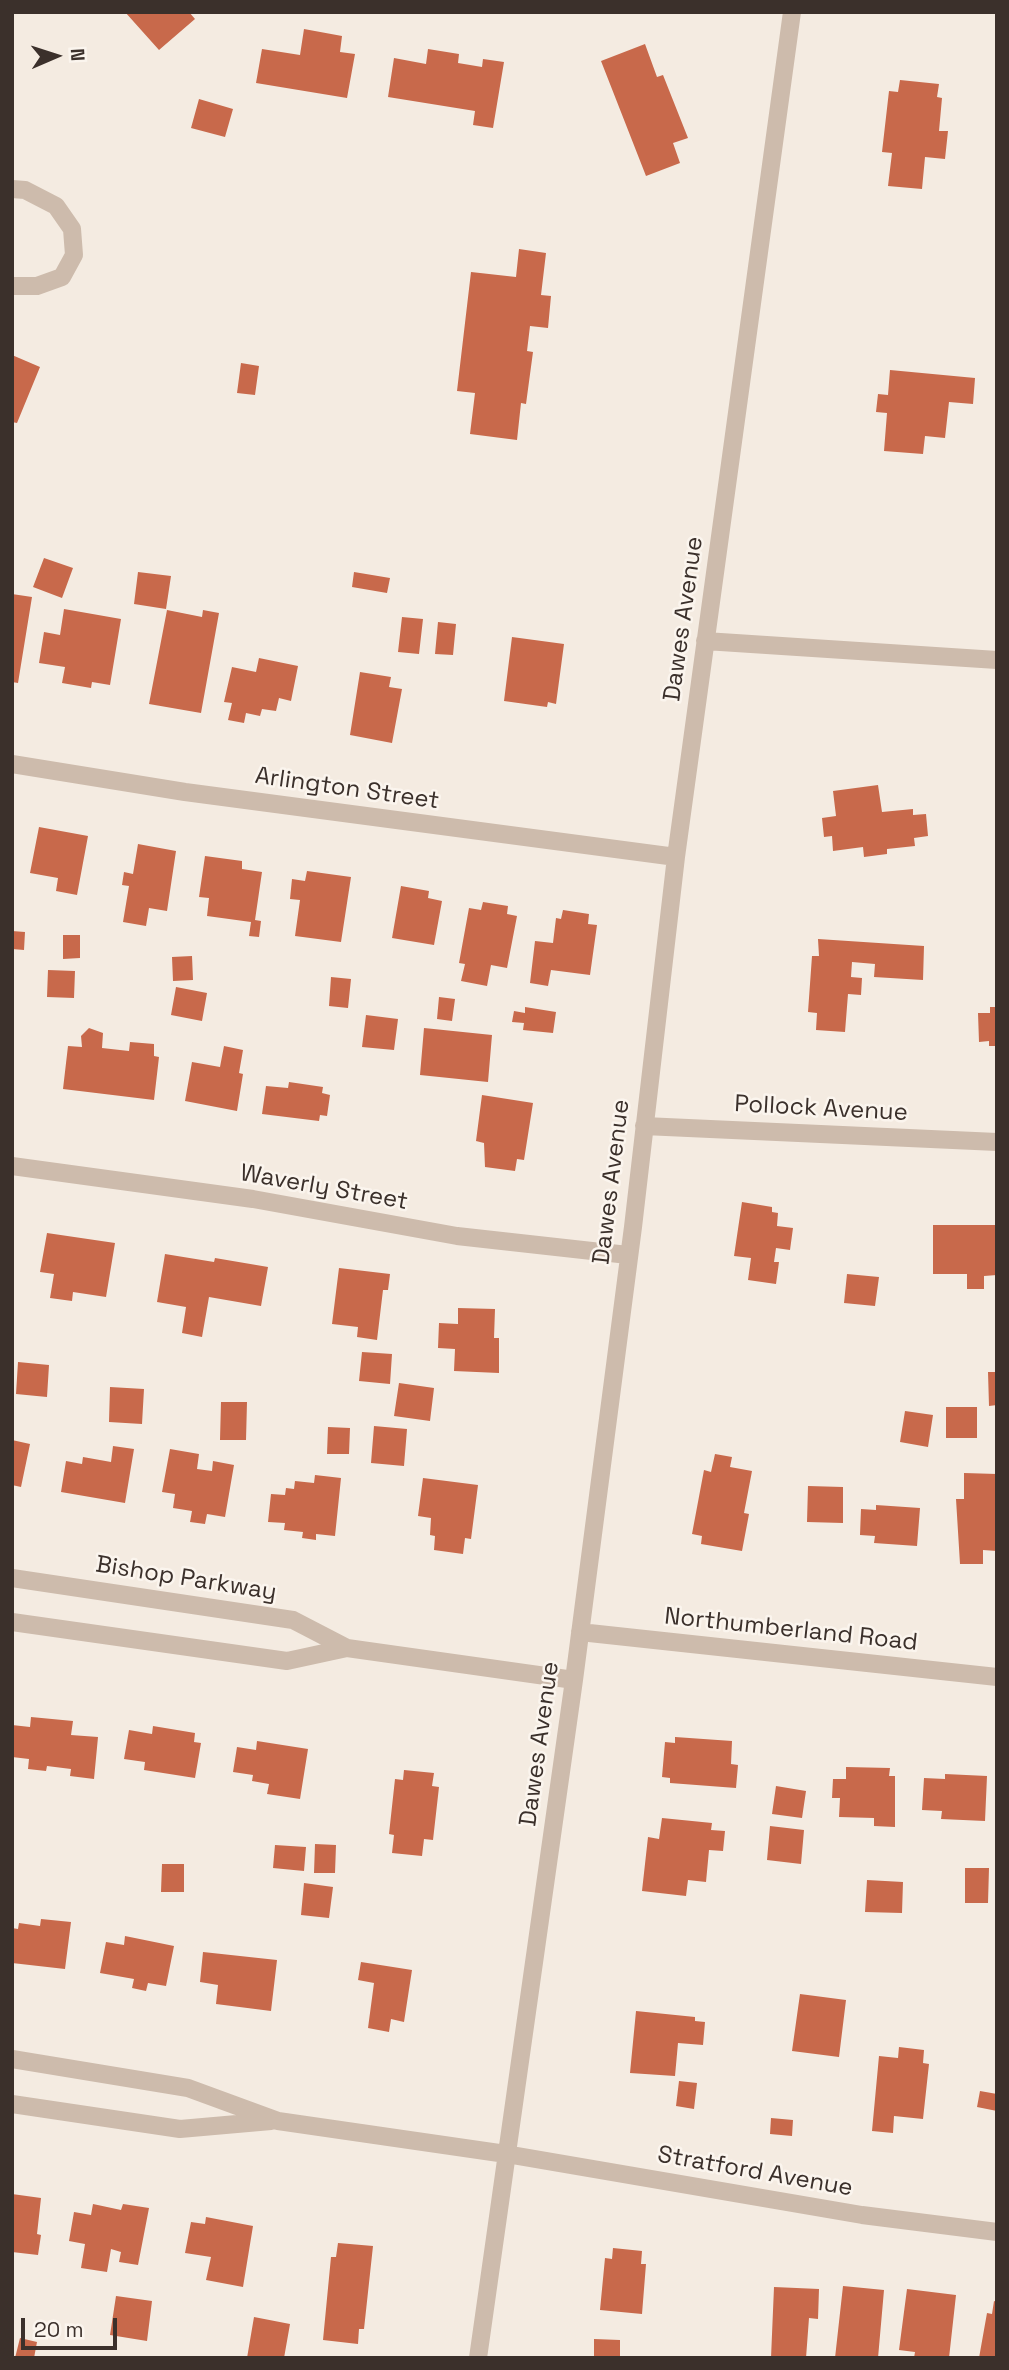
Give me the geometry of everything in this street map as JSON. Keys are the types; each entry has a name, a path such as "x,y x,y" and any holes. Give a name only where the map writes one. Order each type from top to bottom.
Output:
{"street":[{"name":"Dawes Avenue","path":"478,2358 574,1680 676,857 792,12"},
{"path":"12,189 25,190 56,206 72,229 74,255 62,277 37,286 12,286"},
{"path":"705,641 997,660"},
{"name":"Arlington Street","path":"12,764 198,794 676,857"},
{"name":"Pollock Avenue","path":"644,1126 997,1142"},
{"name":"Waverly Street","path":"12,1166 253,1199 457,1236 628,1255"},
{"name":"Bishop Parkway","path":"12,1578 293,1620 347,1648 574,1680"},
{"name":"Bishop Parkway","path":"12,1622 287,1661 347,1648"},
{"name":"Northumberland Road","path":"580,1632 997,1677"},
{"path":"12,2059 188,2088 278,2121"},
{"path":"12,2104 180,2129 278,2121"},
{"name":"Stratford Avenue","path":"278,2121 506,2154 862,2215 997,2232"}],"building":[{"path":"125,12 189,12 195,19 159,50"},
{"path":"304,29 342,36 340,52 355,54 347,98 256,83 262,49 300,55"},
{"path":"645,44 657,77 663,75 688,138 673,143 680,163 646,176 601,61"},
{"path":"428,49 459,54 458,63 482,67 483,59 504,62 493,128 473,125 475,111 388,97 394,58 426,64"},
{"path":"900,80 939,84 937,97 942,98 939,131 948,131 945,159 925,157 922,189 888,186 892,153 882,152 889,91 898,92"},
{"path":"199,99 233,109 225,137 191,128"},
{"path":"519,249 546,253 541,295 551,296 548,328 530,326 527,351 533,352 526,404 521,403 517,440 470,434 475,393 457,391 471,272 516,277"},
{"path":"12,355 40,367 17,423 12,422"},
{"path":"241,363 259,366 255,395 237,393"},
{"path":"890,370 975,378 973,404 949,402 945,438 925,436 923,454 884,451 887,413 876,412 878,394 888,395"},
{"path":"44,558 73,568 62,598 33,587"},
{"path":"138,572 171,576 166,609 134,604"},
{"path":"354,572 390,578 387,593 352,587"},
{"path":"12,594 32,597 18,683 12,682"},
{"path":"64,609 121,619 110,685 92,682 91,688 62,683 65,667 39,663 44,632 60,635"},
{"path":"167,610 202,617 203,610 219,613 201,713 149,704"},
{"path":"402,617 423,619 419,654 398,652"},
{"path":"438,622 456,624 453,655 435,654"},
{"path":"512,637 564,644 556,704 548,702 547,707 504,701"},
{"path":"259,658 298,666 291,701 279,698 276,711 262,709 260,716 246,713 244,723 228,720 232,703 224,702 232,667 256,672"},
{"path":"360,672 391,677 389,687 402,689 392,743 350,735"},
{"path":"878,785 882,812 913,809 913,815 926,814 928,836 914,838 915,846 887,849 887,854 864,857 863,847 833,851 832,836 824,837 822,818 836,816 833,791"},
{"path":"39,827 88,836 77,895 56,891 58,878 30,873"},
{"path":"138,844 176,851 167,911 149,908 146,926 123,922 129,886 122,885 124,872 133,874"},
{"path":"205,856 242,861 242,869 262,872 255,920 261,921 259,937 249,936 251,922 207,916 209,898 199,897"},
{"path":"307,871 351,877 341,942 295,936 300,900 290,899 292,879 305,881"},
{"path":"401,886 429,891 428,898 442,901 434,945 392,938"},
{"path":"483,902 508,906 507,914 517,916 507,968 491,965 487,986 461,981 465,964 459,963 469,908 481,910"},
{"path":"563,910 589,914 588,924 597,925 590,975 551,970 548,986 530,983 535,941 553,943 556,918 561,919"},
{"path":"12,931 25,932 24,950 12,949"},
{"path":"63,935 80,935 80,958 63,959"},
{"path":"818,939 924,946 923,980 874,977 875,964 852,962 851,977 862,978 861,995 848,994 845,1032 816,1030 817,1013 808,1012 812,956 819,956"},
{"path":"192,956 193,980 173,981 172,957"},
{"path":"48,970 75,971 74,998 47,997"},
{"path":"331,977 351,979 348,1008 329,1006"},
{"path":"176,987 207,993 202,1021 171,1015"},
{"path":"439,997 455,999 452,1021 437,1019"},
{"path":"525,1007 556,1012 553,1033 523,1030 524,1023 512,1022 514,1011 525,1013"},
{"path":"990,1007 997,1007 997,1046 989,1046 989,1041 979,1042 978,1013 990,1013"},
{"path":"366,1015 398,1019 394,1050 362,1047"},
{"path":"89,1028 103,1033 102,1048 129,1051 130,1042 154,1044 154,1056 159,1057 154,1100 63,1089 68,1046 82,1047 81,1036"},
{"path":"424,1028 492,1035 488,1082 420,1075"},
{"path":"224,1046 243,1050 239,1073 243,1074 237,1111 185,1101 192,1062 220,1067"},
{"path":"289,1082 323,1087 322,1093 330,1095 327,1116 320,1115 319,1121 262,1114 266,1086 288,1088"},
{"path":"482,1095 533,1103 524,1160 517,1159 515,1171 485,1167 484,1143 476,1141"},
{"path":"742,1202 772,1207 772,1212 778,1213 777,1226 793,1228 790,1250 776,1248 774,1262 779,1262 776,1284 748,1280 751,1258 734,1256"},
{"path":"933,1225 997,1225 997,1275 984,1276 984,1289 967,1289 967,1274 933,1274"},
{"path":"47,1233 115,1243 106,1297 73,1292 72,1301 50,1298 54,1274 40,1272"},
{"path":"165,1254 214,1262 215,1258 268,1267 261,1306 209,1297 202,1337 182,1333 186,1307 157,1302"},
{"path":"339,1268 390,1274 388,1290 383,1290 377,1340 357,1337 358,1327 332,1324"},
{"path":"847,1274 879,1277 875,1306 844,1303"},
{"path":"458,1308 495,1309 494,1338 499,1338 499,1373 454,1371 455,1349 438,1348 439,1323 458,1324"},
{"path":"362,1352 392,1354 390,1384 359,1381"},
{"path":"18,1362 49,1365 47,1397 16,1394"},
{"path":"988,1372 997,1372 997,1405 989,1406"},
{"path":"399,1383 434,1388 430,1421 394,1416"},
{"path":"110,1387 144,1389 142,1424 109,1422"},
{"path":"221,1402 247,1402 246,1440 220,1440"},
{"path":"946,1407 977,1407 977,1438 946,1438"},
{"path":"905,1411 933,1415 928,1447 900,1442"},
{"path":"374,1426 407,1429 404,1466 371,1463"},
{"path":"328,1427 350,1428 349,1454 327,1454"},
{"path":"12,1440 30,1444 21,1487 12,1485"},
{"path":"113,1446 134,1449 125,1503 61,1492 66,1461 82,1464 83,1457 111,1462"},
{"path":"170,1449 199,1454 197,1469 212,1471 213,1461 234,1465 225,1517 207,1514 205,1524 190,1522 192,1511 173,1508 175,1494 162,1492"},
{"path":"715,1454 732,1457 730,1467 752,1471 744,1513 749,1514 742,1551 701,1544 702,1536 692,1534 704,1470 711,1472"},
{"path":"964,1473 997,1474 997,1551 983,1550 983,1564 960,1564 956,1499 964,1499"},
{"path":"315,1475 341,1478 335,1536 316,1534 316,1540 302,1538 303,1532 284,1530 285,1523 268,1522 271,1494 285,1495 286,1488 294,1489 295,1481 314,1483"},
{"path":"423,1478 478,1485 471,1539 465,1538 463,1554 434,1550 435,1536 430,1535 431,1518 418,1516"},
{"path":"808,1486 843,1487 843,1523 807,1522"},
{"path":"876,1505 920,1508 917,1546 874,1543 875,1536 860,1535 861,1509 876,1510"},
{"path":"31,1717 73,1721 71,1735 98,1737 94,1779 70,1776 71,1769 47,1766 46,1771 28,1769 29,1759 12,1757 12,1725 30,1727"},
{"path":"153,1726 195,1733 194,1742 201,1743 195,1778 144,1770 145,1762 124,1759 129,1730 152,1734"},
{"path":"675,1737 732,1741 731,1764 738,1765 736,1788 670,1783 670,1778 662,1777 665,1742 675,1743"},
{"path":"257,1741 308,1749 300,1799 267,1794 269,1784 252,1781 253,1775 233,1772 237,1747 256,1750"},
{"path":"846,1767 890,1768 889,1776 895,1776 895,1827 874,1826 874,1818 839,1817 840,1798 832,1798 833,1779 846,1779"},
{"path":"404,1770 434,1773 432,1786 439,1787 433,1840 424,1839 422,1856 392,1853 394,1835 389,1834 395,1779 403,1780"},
{"path":"945,1774 987,1776 985,1821 941,1819 942,1811 922,1810 924,1778 945,1779"},
{"path":"776,1786 806,1791 802,1818 772,1814"},
{"path":"662,1818 712,1823 711,1830 725,1831 723,1851 709,1850 706,1882 688,1880 686,1896 642,1891 648,1837 659,1839"},
{"path":"770,1826 804,1830 801,1864 767,1860"},
{"path":"315,1844 336,1845 335,1873 314,1873"},
{"path":"275,1845 306,1847 304,1871 273,1868"},
{"path":"162,1864 184,1864 184,1892 161,1892"},
{"path":"965,1868 989,1868 988,1903 965,1903"},
{"path":"867,1880 903,1882 902,1913 865,1912"},
{"path":"304,1883 333,1887 329,1918 301,1915"},
{"path":"41,1919 71,1922 65,1969 12,1963 12,1928 18,1929 19,1923 40,1926"},
{"path":"125,1936 174,1946 166,1986 148,1983 146,1991 132,1988 134,1979 100,1973 106,1942 124,1945"},
{"path":"203,1952 277,1960 271,2011 216,2004 218,1985 200,1982"},
{"path":"361,1962 412,1970 404,2022 391,2019 389,2032 368,2028 374,1983 358,1980"},
{"path":"800,1994 846,2000 839,2057 792,2051"},
{"path":"636,2011 695,2017 695,2021 705,2022 703,2045 678,2043 675,2076 630,2073"},
{"path":"899,2047 924,2050 923,2063 929,2064 923,2119 894,2116 893,2133 872,2131 879,2056 898,2058"},
{"path":"679,2081 697,2083 694,2109 676,2106"},
{"path":"980,2091 997,2094 997,2111 977,2107"},
{"path":"771,2118 793,2120 792,2136 770,2134"},
{"path":"12,2194 41,2198 37,2234 41,2235 38,2255 12,2252"},
{"path":"93,2204 121,2210 123,2204 149,2208 138,2265 119,2262 121,2252 111,2249 107,2272 81,2268 85,2244 69,2241 74,2212 91,2215"},
{"path":"206,2217 253,2226 243,2287 206,2280 211,2257 185,2253 191,2222 205,2224"},
{"path":"338,2243 373,2246 364,2329 359,2329 358,2344 323,2340 331,2257 336,2257"},
{"path":"613,2248 642,2251 641,2264 646,2264 642,2314 600,2310 605,2258 612,2259"},
{"path":"843,2286 884,2290 878,2358 835,2358"},
{"path":"774,2287 819,2289 818,2319 809,2318 806,2358 771,2358"},
{"path":"907,2289 956,2295 949,2358 914,2358 915,2352 899,2350"},
{"path":"116,2296 152,2301 147,2341 110,2335"},
{"path":"994,2301 997,2302 997,2358 979,2358 987,2313 992,2314"},
{"path":"254,2317 290,2324 284,2358 247,2358"},
{"path":"20,2338 37,2342 34,2358 15,2358"},
{"path":"594,2339 620,2340 620,2358 594,2357"}]}
